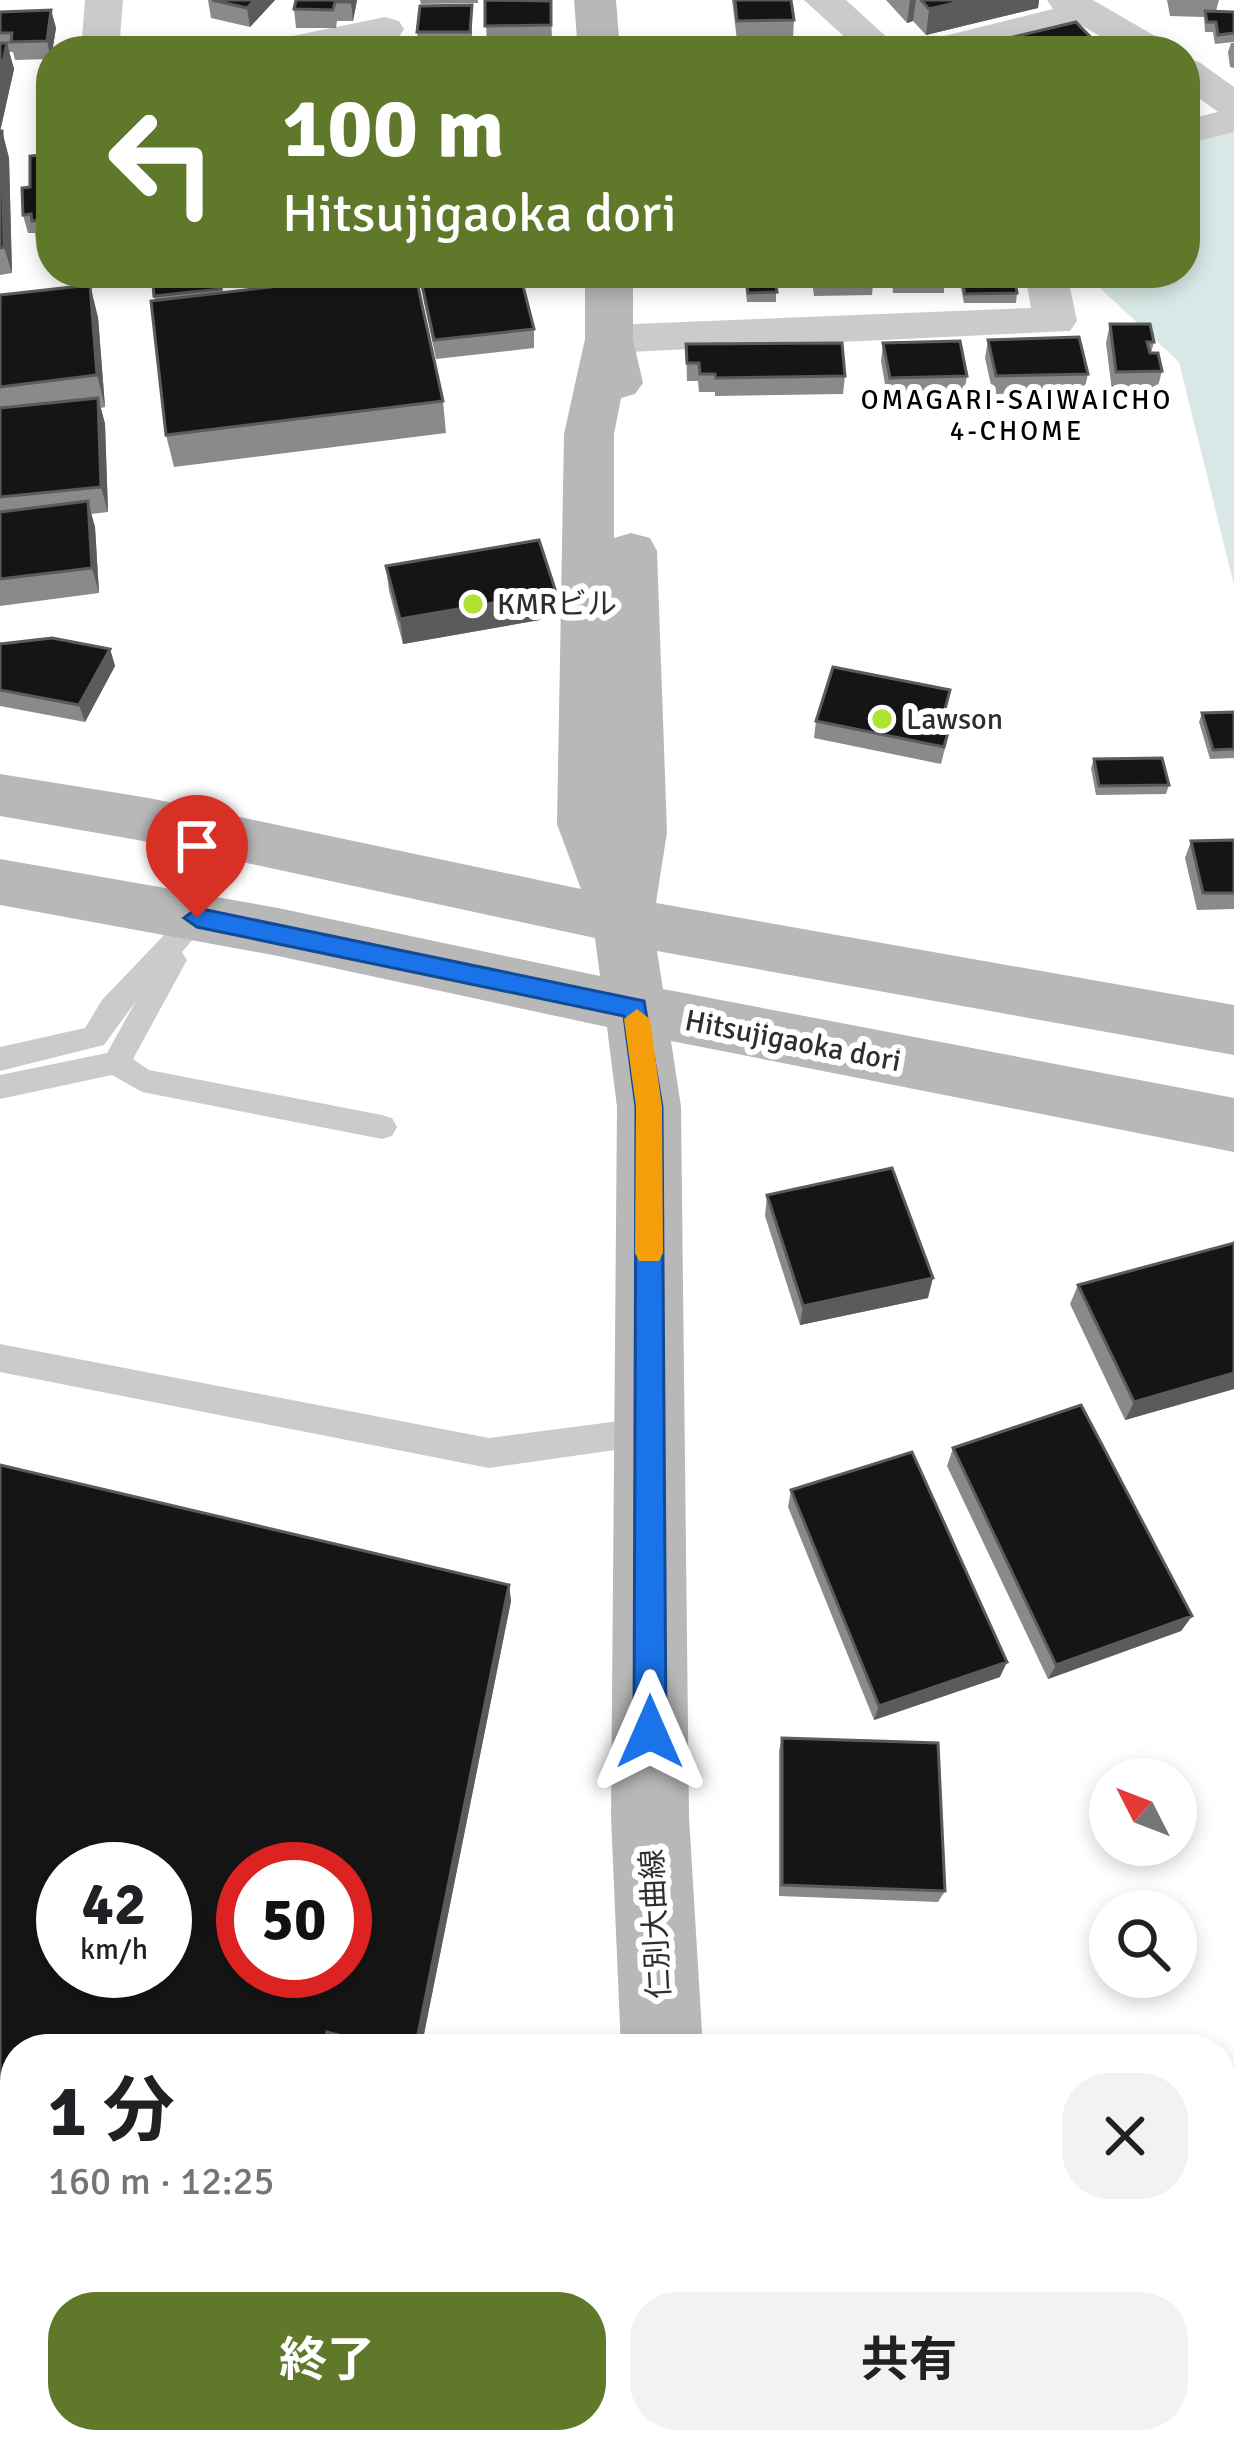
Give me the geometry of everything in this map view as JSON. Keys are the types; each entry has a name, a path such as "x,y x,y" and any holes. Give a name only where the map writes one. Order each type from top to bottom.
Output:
{"main road":[{"path":"595,0 598,36"},
{"name":"仁別大曲線","path":"609,288 609,339 589,434 586,824 623,921 649,1107 650,1817 661,2034"},
{"path":"0,795 149,820 623,921 1234,1030"},
{"name":"Hitsujigaoka dori","path":"0,882 1234,1125"}],"street":[{"path":"101,36 104,0"},
{"path":"823,0 865,36"},
{"path":"979,36 1076,6 1127,36"},
{"path":"343,36 385,27"},
{"path":"1200,81 1234,105"},
{"path":"1200,128 1234,120"},
{"path":"609,339 1055,321 1049,288"}],"lane":[{"path":"0,1059 94,1037 112,1008 197,918"},
{"path":"116,1063 197,918"},
{"path":"0,1088 116,1063 142,1081 382,1127"},
{"path":"0,1358 489,1453 650,1431"}],"shaded area":[{"path":"1234,120 1234,585 1179,362 1100,288 1200,288 1200,128"}],"building":[{"path":"212,0 255,0 247,8"},
{"path":"296,0 351,2 335,2 333,10 294,9"},
{"path":"485,0 551,1 551,25 485,26"},
{"path":"735,0 791,0 794,20 737,21"},
{"path":"921,0 967,0 929,9"},
{"path":"472,5 470,32 417,32 420,6"},
{"path":"51,10 48,36 11,42 12,33 0,33 0,12"},
{"path":"1205,11 1234,12 1234,33 1218,35 1216,22 1207,22"},
{"path":"1076,22 1089,36 1017,36"},
{"path":"0,43 7,43 0,74"},
{"path":"0,131 4,247 0,248"},
{"path":"36,155 36,221 32,221 31,214 23,215 22,188 30,187 30,156"},
{"path":"90,288 97,375 0,387 0,295"},
{"path":"153,288 221,289 154,296"},
{"path":"262,288 418,288 443,401 166,435 151,301"},
{"path":"423,288 524,288 534,329 434,340"},
{"path":"747,288 776,288 777,292 748,293"},
{"path":"964,288 1016,288 1017,293 965,294"},
{"path":"1110,324 1150,324 1154,342 1147,342 1150,353 1158,353 1162,371 1116,372"},
{"path":"1079,337 1088,374 996,376 988,340"},
{"path":"960,341 967,376 890,378 883,343"},
{"path":"842,343 845,376 716,378 715,374 700,374 699,363 687,363 686,344"},
{"path":"98,398 101,487 0,497 0,408"},
{"path":"88,501 92,568 0,579 0,512"},
{"path":"539,540 556,592 400,619 386,566"},
{"path":"52,638 110,649 79,705 0,690 0,644"},
{"name":"Lawson","path":"833,667 950,690 944,713 953,714 944,747 816,721"},
{"path":"1234,712 1234,749 1213,750 1202,713"},
{"path":"1162,758 1169,785 1099,786 1094,759"},
{"path":"1234,840 1234,893 1203,893 1191,841"},
{"path":"892,1168 933,1278 803,1306 767,1195"},
{"path":"1234,1243 1234,1373 1134,1402 1078,1285"},
{"path":"1081,1405 1192,1616 1056,1665 953,1448"},
{"path":"912,1452 1007,1662 879,1706 791,1490"},
{"path":"0,1465 509,1585 418,2034 0,2034"},
{"path":"782,1738 938,1743 945,1891 782,1885"}],"slow traffic":[{"path":"637,1019 649,1107 649,1253"}],"place":[{"name":"KMRビル","path":"473,604"},
{"name":"Lawson","path":"882,719"}],"district":[{"name":"OMAGARI-SAIWAICHO 4-CHOME","path":"1017,416"}],"route":[{"path":"197,918 635,1009 649,1107 650,1732"}]}
